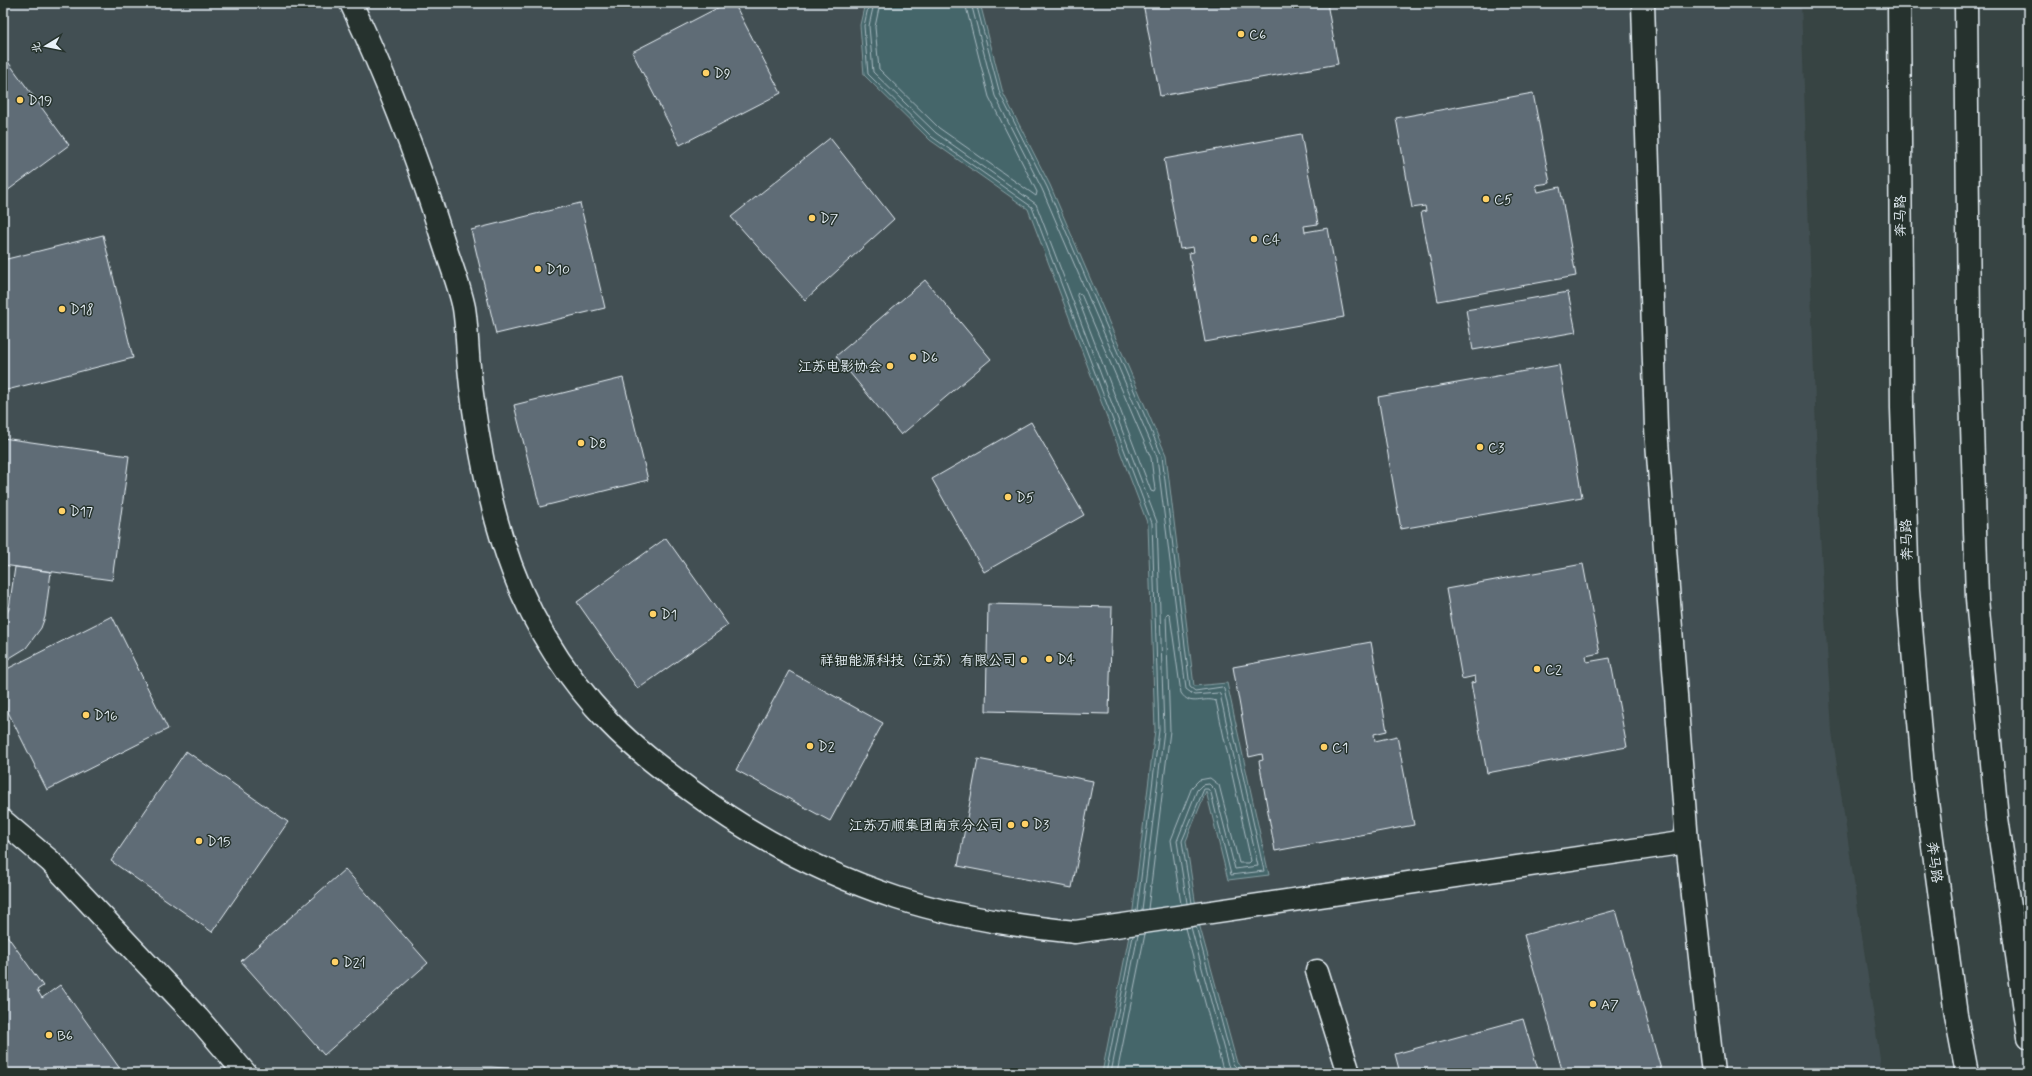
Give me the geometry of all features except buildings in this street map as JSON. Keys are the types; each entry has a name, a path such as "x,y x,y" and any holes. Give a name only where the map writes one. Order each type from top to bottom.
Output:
{"main road":[{"path":"351,3 394,98 427,190 464,307 469,370 478,432 501,538 516,580 535,620 558,658 583,692 611,724 653,762 714,808 755,834 797,857 842,878 884,893 949,912 1016,926 1075,932 1687,842"},
{"path":"1643,3 1656,428 1687,842 1713,1073"},
{"name":"奔马路","path":"1899,3 1902,408 1908,591 1924,780 1956,1015 1967,1073"},
{"path":"1966,3 1969,321 1977,599 1997,818 2029,1037"},
{"path":"3,821 50,861 198,1018 245,1073"},
{"path":"1317,971 1349,1073"}],"shaded area":[{"path":"3,3 1801,3 1819,518 1832,732 1882,1073 3,1073"}],"water":[{"path":"865,3 980,3 1003,93 1050,185 1166,455 1194,686 1227,683 1269,875 1228,880 1206,791 1186,841 1198,920 1237,1063 1249,1073 1102,1073 1131,926 1155,730 1148,525 1028,209 930,140 864,75 860,25"}],"place":[{"name":"C6","path":"1241,34"},
{"name":"D9","path":"706,73"},
{"name":"D19","path":"20,100"},
{"name":"C5","path":"1486,199"},
{"name":"D7","path":"812,218"},
{"name":"C4","path":"1254,239"},
{"name":"D10","path":"538,269"},
{"name":"D18","path":"62,309"},
{"name":"D6","path":"913,357"},
{"name":"江苏电影协会","path":"890,366"},
{"name":"D8","path":"581,443"},
{"name":"C3","path":"1480,447"},
{"name":"D5","path":"1008,497"},
{"name":"D17","path":"62,511"},
{"name":"D1","path":"653,614"},
{"name":"D4","path":"1049,659"},
{"name":"祥钿能源科技（江苏）有限公司","path":"1024,660"},
{"name":"C2","path":"1537,669"},
{"name":"D16","path":"86,715"},
{"name":"D2","path":"810,746"},
{"name":"C1","path":"1324,747"},
{"name":"D3","path":"1025,824"},
{"name":"江苏万顺集团南京分公司","path":"1011,825"},
{"name":"D15","path":"199,841"},
{"name":"D21","path":"335,962"},
{"name":"A7","path":"1593,1004"},
{"name":"B6","path":"49,1035"}]}
